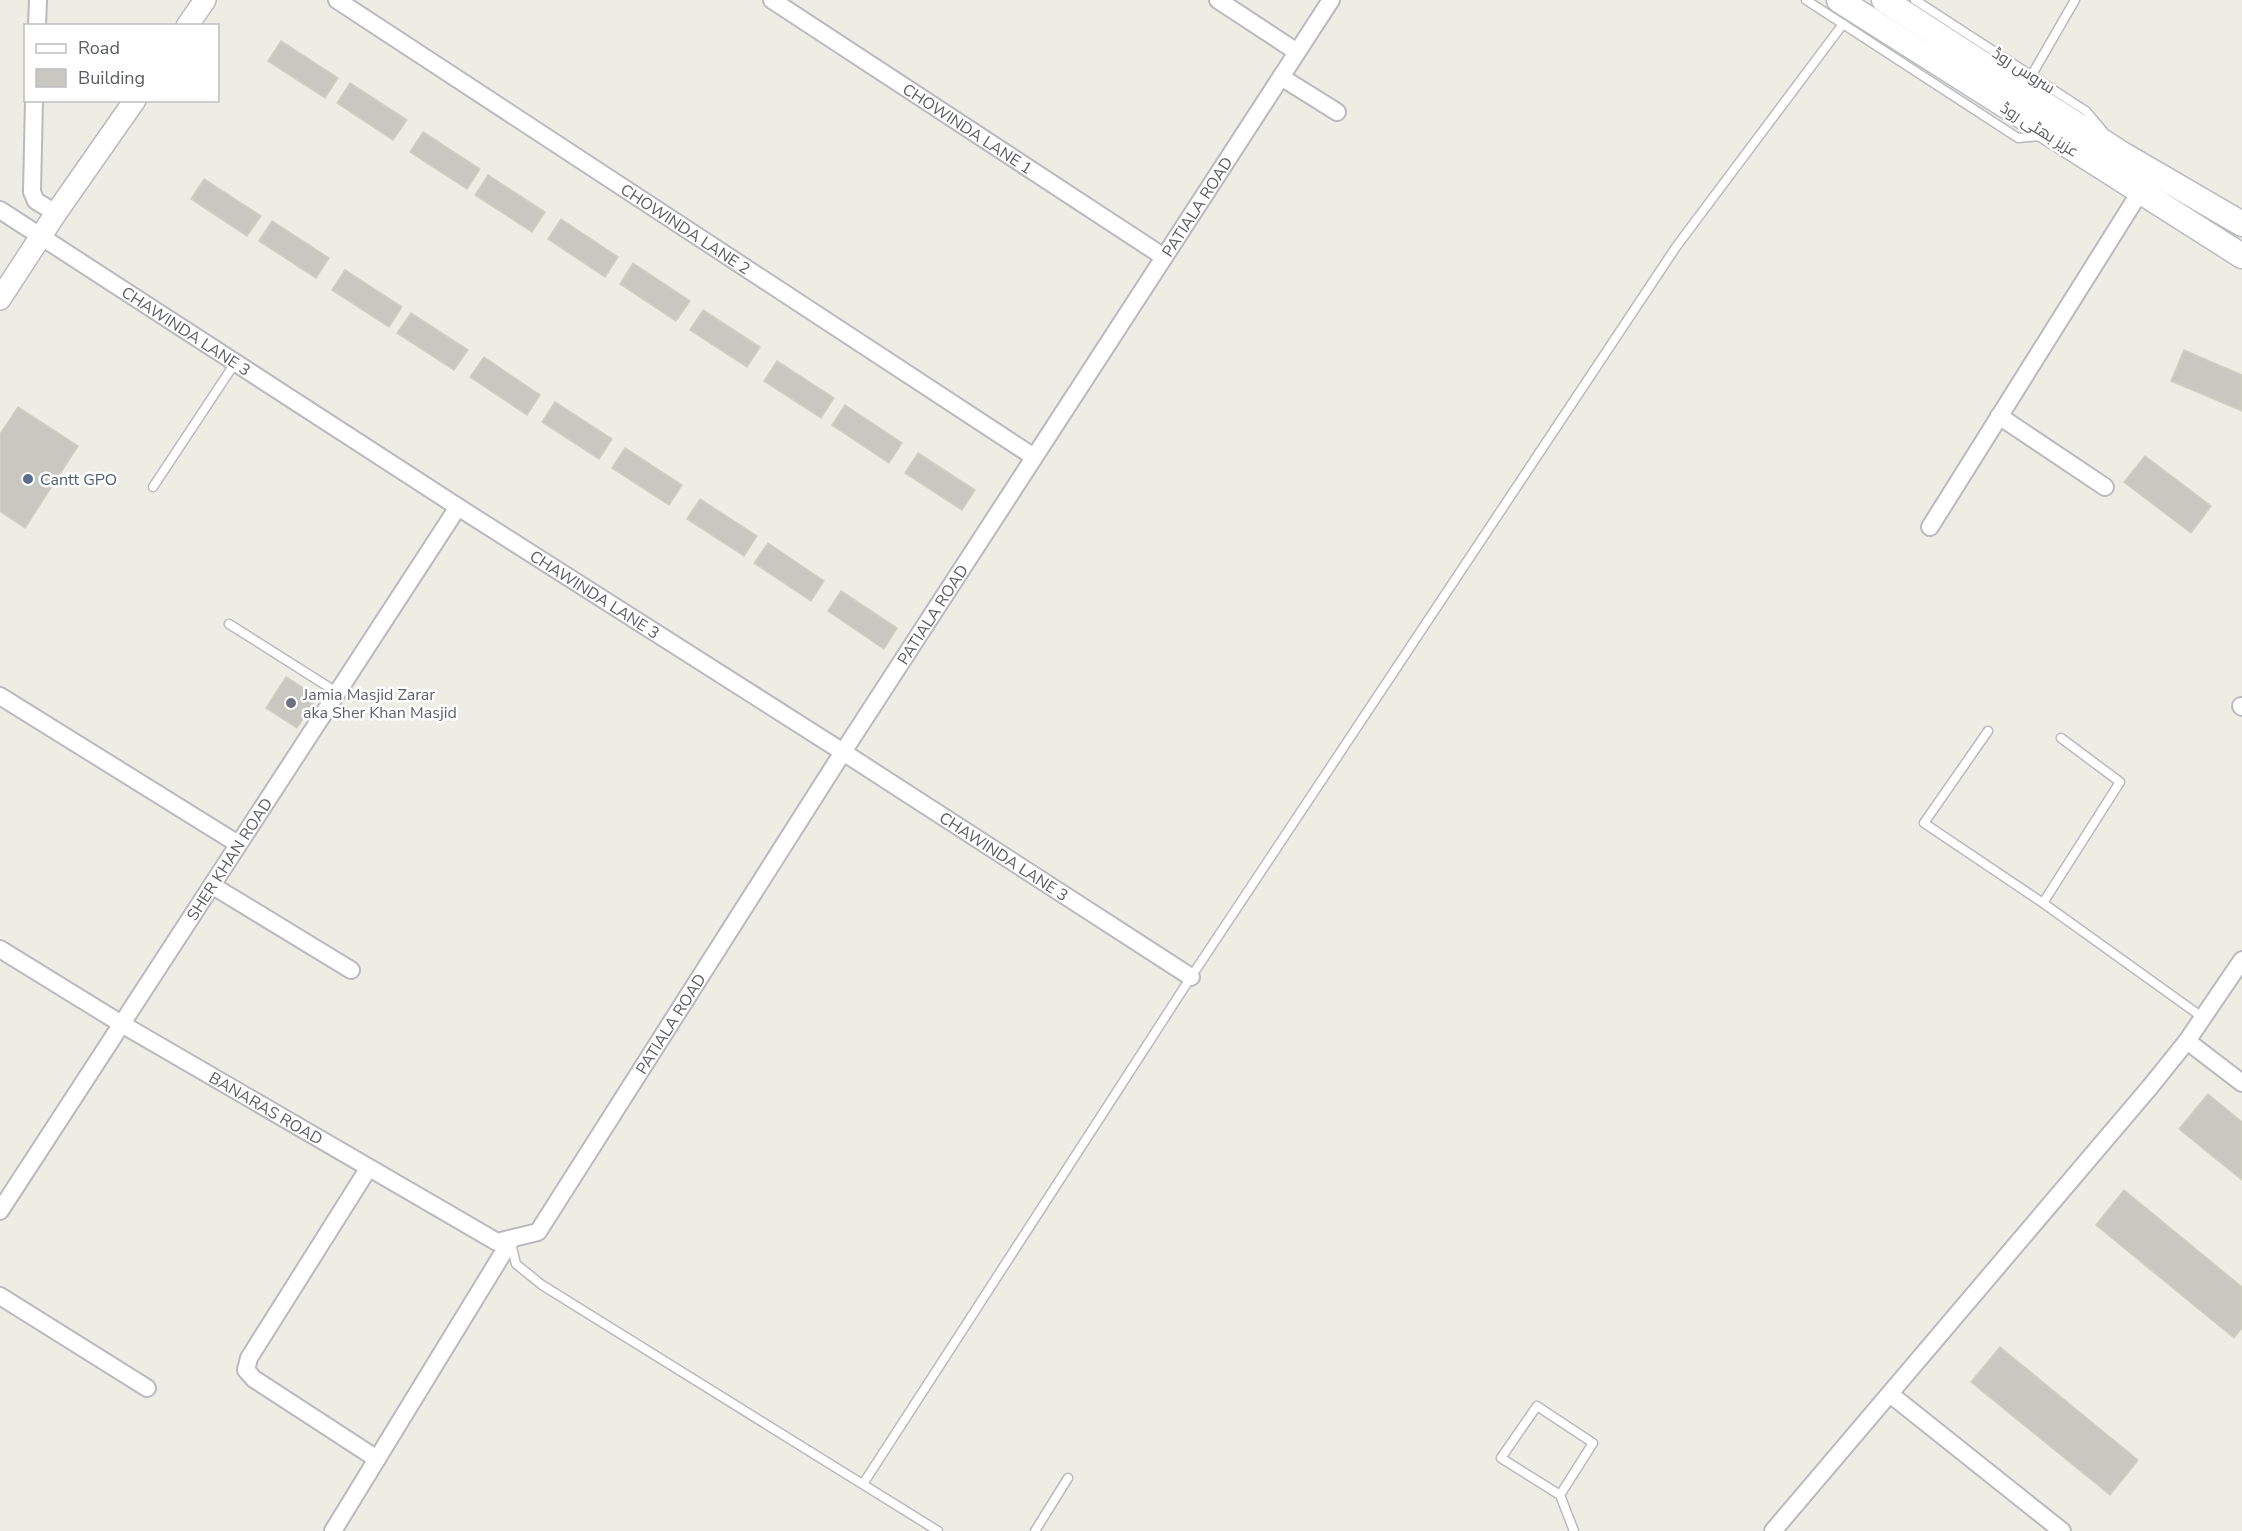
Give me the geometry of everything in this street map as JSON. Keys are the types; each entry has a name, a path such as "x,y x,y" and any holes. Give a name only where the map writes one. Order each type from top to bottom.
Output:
{"main road":[{"name":"عزیز بھٹی روڈ","path":"1839,0 2048,135 2242,256"},
{"name":"عزیز بھٹی روڈ","path":"1884,0 2027,82 2122,154 2242,224"}],"street":[{"path":"37,24 38,0"},
{"path":"188,24 205,0"},
{"name":"CHOWINDA LANE 2","path":"337,0 1034,457"},
{"name":"CHOWINDA LANE 1","path":"772,0 1164,257"},
{"path":"1218,0 1297,52"},
{"name":"PATIALA ROAD","path":"538,1232 843,752 1331,0"},
{"path":"1281,77 1337,112"},
{"path":"34,102 32,192 36,201 56,213"},
{"path":"0,299 56,213 134,102"},
{"path":"1930,527 2140,192"},
{"name":"CHAWINDA LANE 3","path":"0,210 1191,977"},
{"path":"1999,416 2104,487"},
{"name":"SHER KHAN ROAD","path":"0,1210 458,507"},
{"path":"0,696 238,844"},
{"path":"213,886 351,970"},
{"name":"BANARAS ROAD","path":"0,949 120,1023 497,1242 538,1232"},
{"path":"1773,1531 2101,1146 2187,1041 2242,960"},
{"path":"2187,1041 2242,1083"},
{"path":"368,1169 249,1358 246,1370 254,1379 377,1459"},
{"path":"333,1531 511,1240"},
{"path":"0,1296 147,1388"},
{"path":"1890,1394 2062,1531"}],"lane":[{"path":"1806,0 2018,138 2048,135"},
{"name":"سروس روڈ","path":"1915,0 2027,82"},
{"path":"2027,82 2074,0"},
{"path":"863,1484 1191,977 1676,248 1844,24"},
{"path":"153,487 235,363"},
{"path":"229,624 338,693"},
{"path":"1988,731 1924,823 2043,903 2202,1017"},
{"path":"2043,903 2120,783 2061,738"},
{"path":"511,1240 516,1264 542,1285 938,1531"},
{"path":"1560,1495 1593,1443 1537,1406 1501,1458 1560,1495 1574,1531"},
{"path":"1035,1531 1068,1478"}],"building":[{"path":"281,41 338,78 325,98 268,61"},
{"path":"350,83 407,120 393,140 337,103"},
{"path":"423,132 480,169 467,189 410,152"},
{"path":"488,175 545,212 532,232 475,195"},
{"path":"204,179 261,216 247,236 191,199"},
{"path":"561,219 618,257 605,277 548,239"},
{"path":"272,221 329,258 316,278 259,241"},
{"path":"633,263 690,301 676,321 620,284"},
{"path":"345,270 402,307 389,327 332,290"},
{"path":"703,310 760,347 747,367 690,330"},
{"path":"411,313 468,350 454,370 397,333"},
{"path":"2184,350 2242,375 2242,411 2171,381"},
{"path":"484,357 540,395 527,415 470,377"},
{"path":"777,361 834,398 821,418 764,381"},
{"path":"555,402 612,439 599,459 542,422"},
{"path":"845,405 902,443 889,463 832,425"},
{"name":"Cantt GPO","path":"18,407 78,446 25,528 0,511 0,434"},
{"path":"625,448 682,485 669,505 612,468"},
{"path":"918,453 975,490 962,510 905,473"},
{"path":"2145,456 2211,506 2191,533 2124,482"},
{"path":"700,499 757,536 744,556 687,519"},
{"path":"768,543 824,581 811,601 754,563"},
{"path":"841,591 897,628 884,649 828,611"},
{"name":"Jamia Masjid Zarar aka Sher Khan Masjid","path":"286,677 317,697 297,728 266,708"},
{"path":"2208,1094 2242,1122 2242,1180 2179,1129"},
{"path":"2124,1190 2242,1287 2242,1328 2234,1338 2096,1225"},
{"path":"2000,1347 2138,1460 2110,1495 1971,1382"}],"place":[{"name":"Cantt GPO","path":"28,479"},
{"name":"Jamia Masjid Zarar aka Sher Khan Masjid","path":"291,703"}]}
